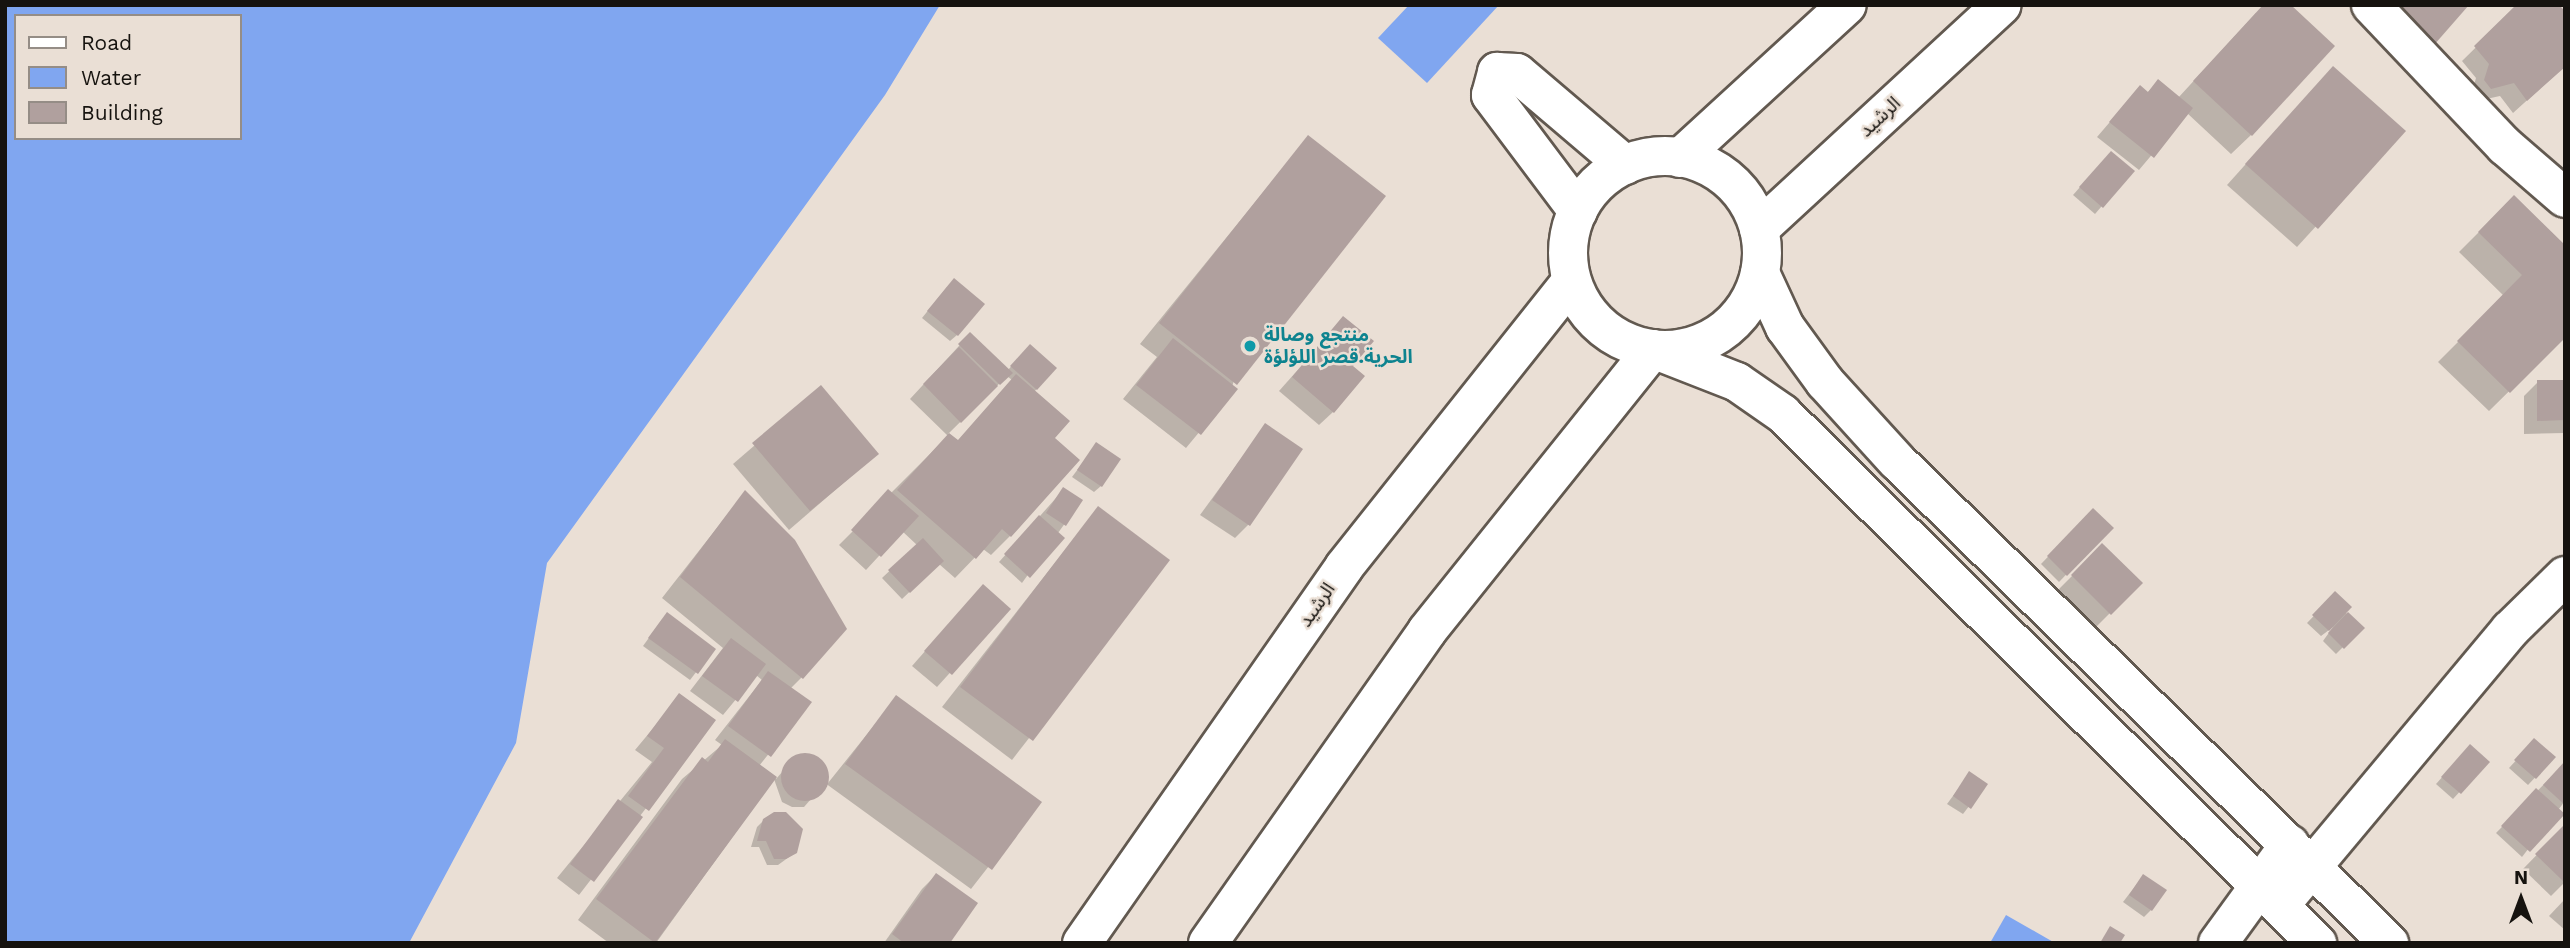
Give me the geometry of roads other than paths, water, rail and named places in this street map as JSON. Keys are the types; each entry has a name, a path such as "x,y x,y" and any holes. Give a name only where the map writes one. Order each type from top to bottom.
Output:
{"street":[{"path":"1680,158 1847,5"},
{"name":"الرشيد","path":"1759,229 2002,5"},
{"path":"2371,5 2505,146 2565,198"},
{"path":"1578,211 1491,95 1497,72 1517,73 1625,165"},
{"path":"2317,943 1783,414 1737,382 1653,349 1625,342 1602,327 1583,307 1571,282 1567,254 1578,211 1601,180 1625,165 1652,157 1680,158 1707,166 1730,182 1748,203 1759,229 1760,272 1785,327 1816,372 1897,461 2389,943"},
{"path":"1208,943 1427,631 1653,349 1702,343 1724,330 1742,313 1760,272"},
{"name":"الرشيد","path":"1082,943 1344,567 1571,282"},
{"path":"2218,943 2270,896 2300,855 2510,630 2565,576"}],"water":[{"path":"5,5 940,5 885,95 547,563 516,743 409,943 5,943"},
{"path":"1409,5 1499,5 1427,83 1378,38"},
{"path":"2006,915 2055,943 1990,943"}],"place":[{"name":"منتجع وصالة الحرية.قصر اللؤلؤة","path":"1250,346"}]}
